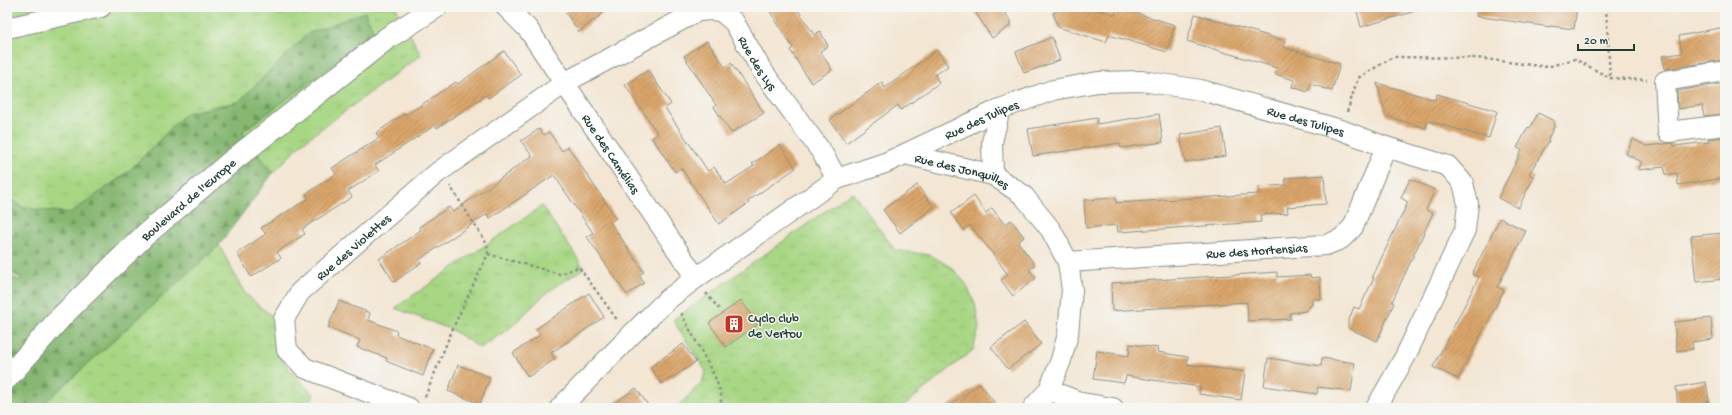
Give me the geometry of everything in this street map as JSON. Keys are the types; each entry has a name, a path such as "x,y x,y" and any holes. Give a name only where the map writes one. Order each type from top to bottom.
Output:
{"street":[{"path":"7,28 101,7"},
{"name":"Boulevard de l'Europe","path":"386,39 417,7"},
{"name":"Boulevard de l'Europe","path":"7,378 62,316 145,235 232,161 386,39 436,7"},
{"name":"Rue des Camélias","path":"506,7 528,29 566,82 696,278"},
{"name":"Rue des Camélias","path":"524,7 528,29"},
{"name":"Rue des Lys","path":"566,82 698,12 711,10 721,11 734,22 761,69 821,151 837,180"},
{"path":"1725,71 1665,81 1668,132 1725,125"},
{"name":"Rue des Tulipes","path":"905,154 1000,109 1053,90 1098,82 1142,81 1201,90 1342,130 1386,147 1448,166 1463,183 1468,204 1465,230 1405,357 1376,408"},
{"name":"Rue des Violettes","path":"416,404 305,368 287,350 284,319 300,292 437,173 566,82"},
{"path":"993,175 992,142 1000,109"},
{"name":"Rue des Hortensias","path":"1068,262 1326,245 1341,239 1353,227 1386,147"},
{"name":"Rue des Jonquilles","path":"696,278 837,180 885,163 905,154 993,175 1023,195 1051,230 1068,262 1072,290 1068,334 1061,360 1049,390 1033,408"},
{"path":"560,408 632,334 668,300 696,278"},
{"path":"1049,390 1082,403 1113,408"}],"path":[{"path":"1606,7 1610,78"},
{"path":"1342,130 1358,78 1393,57 1477,58 1547,67 1575,59 1610,78 1665,81"},
{"path":"416,404 488,254 487,244 447,183 437,173"},
{"path":"488,254 560,274 579,268 619,323 632,334"},
{"path":"668,300 681,314 716,377 721,394 721,408"}],"green space":[{"path":"7,7 397,7 396,8 421,55 302,143 273,173 241,132 375,33 309,33 238,102 186,113 128,172 71,214 24,208 7,197"},
{"path":"365,12 375,34 242,132 273,173 219,245 39,408 7,408 7,274 19,280 21,278 7,271 7,197 24,208 71,213 128,172 186,113 238,102 309,33"},
{"path":"852,192 895,250 930,255 952,268 966,284 975,303 979,328 973,350 901,408 676,408 702,382 706,371 673,320"},
{"path":"542,206 584,268 545,294 510,328 480,348 452,330 395,308"},
{"path":"219,245 244,292 260,307 274,317 276,342 279,352 289,369 314,394 308,408 39,408"}],"building":[{"path":"574,7 611,7 579,32 566,13"},
{"path":"767,7 796,7 814,35 820,31 828,46 820,51 832,70 811,83 790,50 793,48"},
{"path":"972,7 1001,7 1010,20 1010,26 992,38"},
{"path":"1064,7 1089,7 1115,15 1117,7 1175,25 1167,52 1109,35 1106,42 1058,27 1053,13"},
{"path":"1356,7 1415,7 1416,11 1361,27"},
{"path":"1477,7 1577,7 1574,29 1476,16"},
{"path":"1195,14 1285,41 1283,47 1340,64 1332,91 1311,84 1308,92 1292,87 1294,80 1275,74 1277,68 1187,41"},
{"path":"1725,27 1725,60 1665,69 1662,56 1682,53 1679,36"},
{"path":"1052,37 1060,60 1024,73 1016,52"},
{"path":"707,41 725,67 731,63 764,113 731,133 714,107 716,105 684,56"},
{"path":"937,50 948,66 935,75 939,83 901,110 898,105 846,143 830,120 882,82 885,88"},
{"path":"504,51 521,75 488,98 486,95 437,128 435,125 375,165 379,171 348,191 352,197 302,229 305,234 277,252 281,258 251,277 237,253 266,234 261,228 309,198 306,194 336,174 332,168 379,138 376,133 405,113 406,115 456,82 458,84"},
{"path":"648,70 671,104 665,108 708,171 714,167 726,184 754,166 752,164 780,145 796,168 748,201 749,203 719,224 681,168 675,172 652,138 658,134 625,85"},
{"path":"1377,83 1435,100 1437,94 1497,111 1489,138 1428,121 1426,128 1386,116"},
{"path":"1725,83 1725,114 1704,116 1702,105 1678,109 1677,91"},
{"path":"1538,113 1554,121 1554,127 1548,139 1549,141 1529,174 1534,177 1518,208 1498,198 1522,150 1517,148 1528,127 1530,128"},
{"path":"1159,114 1163,142 1121,148 1120,143 1033,156 1028,129 1097,118 1097,124"},
{"path":"1222,128 1226,156 1185,162 1180,135"},
{"path":"539,129 544,135 549,132 562,151 568,147 573,154 616,218 610,222 644,272 639,275 644,283 627,295 587,237 593,233 554,175 490,218 487,214 419,260 421,263 394,282 379,259 421,230 419,227 449,207 453,212 532,156 521,141"},
{"path":"1725,137 1725,178 1678,185 1677,173 1666,175 1664,167 1638,170 1642,162 1626,154 1633,139 1646,146 1673,143 1674,146 1709,142 1708,139"},
{"path":"1324,175 1326,204 1287,207 1288,213 1260,215 1261,222 1118,232 1117,225 1086,228 1084,200 1116,198 1116,203 1259,194 1259,187 1286,185 1285,178"},
{"path":"1410,179 1435,190 1426,210 1433,213 1392,302 1394,303 1377,341 1348,328 1348,322 1354,307 1359,309 1408,202 1401,198"},
{"path":"917,185 934,207 900,233 883,210"},
{"path":"974,196 986,213 992,208 1005,225 1011,220 1024,237 1018,242 1035,265 1029,270 1036,278 1013,296 1001,280 1008,275 996,258 970,225 964,230 951,213"},
{"path":"1500,218 1526,231 1497,287 1504,290 1458,379 1433,367 1479,277 1472,274"},
{"path":"1724,233 1725,279 1696,282 1691,236"},
{"path":"1277,272 1277,277 1310,275 1311,278 1320,277 1321,299 1312,299 1312,304 1306,311 1290,313 1290,319 1248,321 1247,302 1112,311 1111,283"},
{"path":"589,293 604,317 551,353 555,359 528,377 513,353 540,335 536,329"},
{"name":"Cyclo club de Vertou","path":"741,300 758,324 726,347 709,323"},
{"path":"339,301 370,313 368,320 397,331 396,335 433,349 423,376 386,361 387,358 357,347 360,340 328,327"},
{"path":"1711,318 1713,339 1692,342 1693,349 1677,351 1674,322"},
{"path":"1024,322 1041,344 1008,369 991,347"},
{"path":"683,344 696,362 662,384 650,367"},
{"path":"1130,344 1158,348 1157,352 1188,357 1187,364 1245,372 1241,400 1199,394 1200,387 1126,376 1124,383 1093,379 1097,351 1129,356"},
{"path":"1268,358 1321,366 1322,358 1355,363 1351,391 1318,387 1317,394 1264,386"},
{"path":"458,365 490,377 480,404 448,391"},
{"path":"1706,382 1709,401 1705,402 1706,408 1678,408 1676,387"},
{"path":"980,383 998,408 946,408"},
{"path":"636,388 650,408 607,408"}],"place":[{"name":"Cyclo club de Vertou","path":"734,324"}]}
